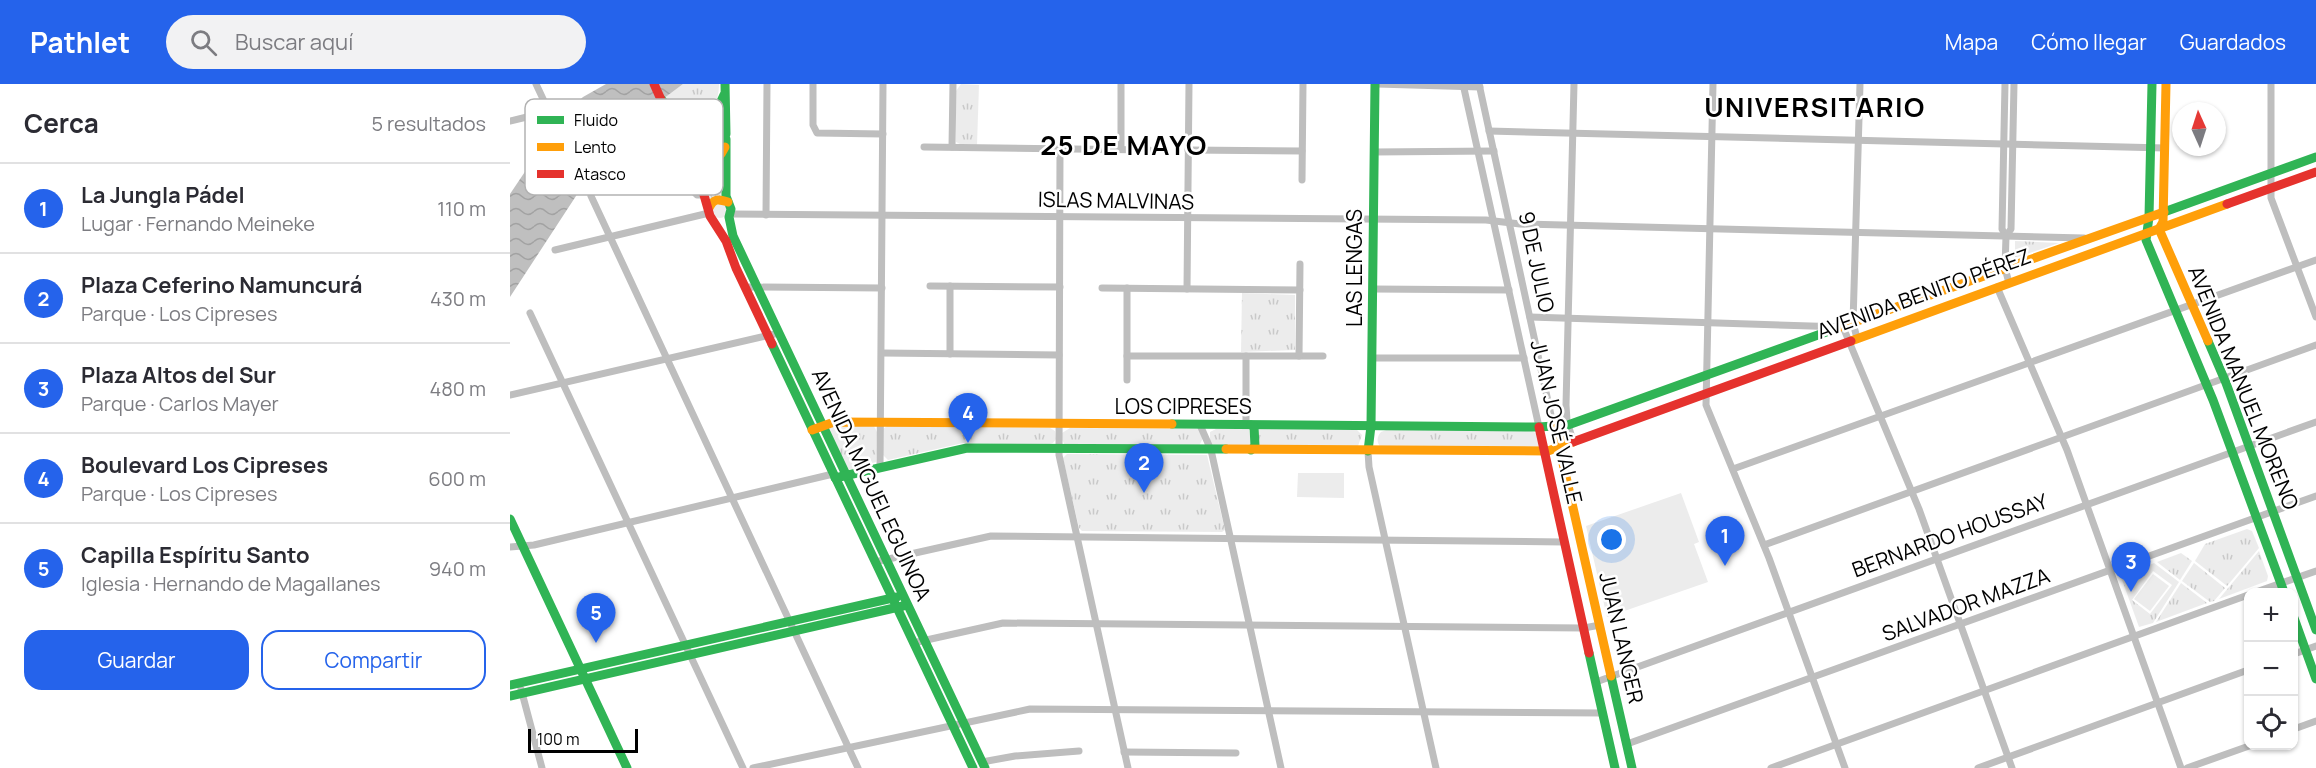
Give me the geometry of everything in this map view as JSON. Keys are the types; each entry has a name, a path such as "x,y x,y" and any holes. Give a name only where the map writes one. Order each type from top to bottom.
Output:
{"main road":[{"name":"AVENIDA MIGUEL EGUINOA","path":"654,84 661,99"},
{"name":"LAS LENGAS","path":"1368,451 1371,426 1376,84"},
{"path":"2146,233 2149,218 2152,84"},
{"path":"2149,218 2151,227 2158,229 2162,225 2166,84"},
{"name":"AVENIDA MIGUEL EGUINOA","path":"725,88 728,202 731,209 732,233 983,765"},
{"path":"723,135 726,141 723,151"},
{"name":"AVENIDA BENITO PÉREZ","path":"1555,426 1568,425 2316,158"},
{"name":"AVENIDA BENITO PÉREZ","path":"1545,452 2316,172"},
{"name":"AVENIDA MIGUEL EGUINOA","path":"704,195 812,430 973,768"},
{"path":"728,202 718,199 713,201 711,214 722,222 730,216"},
{"name":"AVENIDA MANUEL MORENO","path":"2158,229 2224,378 2316,630"},
{"name":"AVENIDA MANUEL MORENO","path":"2146,233 2147,244 2207,384 2283,588"},
{"name":"LOS CIPRESES","path":"812,430 834,422 1555,426"},
{"path":"1248,425 1254,428 1255,446 1251,450"},
{"name":"9 DE JULIO","path":"1555,426 1561,435 1561,446"},
{"name":"JUAN JOSÉ VALLE","path":"1539,427 1615,768"},
{"name":"JUAN LANGER","path":"1561,446 1632,768"},
{"name":"LOS CIPRESES","path":"834,476 963,448 1545,452"},
{"path":"510,519 627,768"},
{"path":"515,684 903,596"},
{"path":"510,696 908,605"},
{"path":"2298,630 2316,679"}],"street":[{"path":"536,84 543,99"},
{"path":"766,215 767,84"},
{"path":"813,84 815,132 883,134"},
{"path":"880,467 884,84"},
{"path":"952,147 953,84"},
{"path":"1121,84 1121,149"},
{"path":"1187,289 1189,84"},
{"path":"1302,180 1303,84"},
{"path":"1376,84 1479,85"},
{"path":"1573,441 1568,425 1566,405 1574,84"},
{"path":"1713,84 1706,405 1764,545 1845,768"},
{"path":"1860,84 1853,339 2012,768"},
{"path":"2005,84 2002,228 2006,236 2006,268 2009,283"},
{"path":"2006,236 2011,229 2014,84"},
{"path":"2271,84 2271,200 2316,317"},
{"name":"JUAN JOSÉ VALLE","path":"1463,85 1539,427"},
{"name":"9 DE JULIO","path":"1479,85 1494,151 1505,222 1555,426"},
{"path":"510,121 525,117"},
{"path":"1489,131 2164,148"},
{"path":"924,147 1149,150"},
{"path":"1060,149 1059,448 1128,768"},
{"path":"1188,150 1302,151"},
{"path":"1374,152 1494,151"},
{"path":"697,195 704,195"},
{"path":"591,196 858,768"},
{"path":"555,250 711,214"},
{"name":"ISLAS MALVINAS","path":"730,216 1493,221 1709,229 2088,238"},
{"path":"1732,470 2316,260"},
{"path":"1299,356 1300,264"},
{"path":"930,286 1060,287"},
{"path":"950,286 950,354"},
{"path":"745,287 882,288"},
{"path":"1997,287 2061,437 2181,768"},
{"path":"1102,288 1300,290"},
{"path":"1127,288 1127,380"},
{"path":"1373,290 1509,290"},
{"path":"530,313 743,768"},
{"path":"1530,317 1843,327 1853,339"},
{"path":"510,394 779,333"},
{"path":"1764,545 2316,345"},
{"path":"882,353 1059,355"},
{"path":"1127,356 1323,356"},
{"path":"1246,356 1248,425"},
{"path":"1372,358 1524,358"},
{"path":"1549,406 1556,411 1564,409 1566,405"},
{"name":"BERNARDO HOUSSAY","path":"1596,682 2316,422"},
{"path":"1200,425 1211,450 1281,768"},
{"path":"1368,451 1369,467 1436,768"},
{"path":"510,547 834,476"},
{"name":"SALVADOR MAZZA","path":"1626,744 2316,496"},
{"path":"875,562 983,537 1564,542"},
{"path":"2283,588 2297,578 2316,571"},
{"path":"1772,768 2244,596"},
{"path":"913,643 1003,623 1584,628 1600,625"},
{"path":"2298,653 2316,646"},
{"path":"1978,768 2244,671"},
{"path":"515,684 522,693 542,768"},
{"path":"753,768 1026,709 1603,713"},
{"path":"2298,728 2316,721"},
{"path":"2187,768 2244,747"},
{"path":"983,765 1014,756 1079,751"},
{"path":"1124,752 1236,753"}],"green space":[{"path":"683,84 719,84 716,99 666,99 664,96"},
{"path":"961,84 979,85 977,145 956,142 956,91"},
{"path":"708,195 723,195 710,199"},
{"path":"717,204 723,204 727,211 723,218 717,218 713,214 713,208"},
{"path":"2015,241 2059,243 2015,258"},
{"path":"1242,293 1295,295 1295,350 1241,352"},
{"path":"833,426 874,426 877,432 876,462 848,470 829,429"},
{"path":"887,426 1050,428 1055,431 1056,439 1047,445 963,443 888,460 883,455 883,429"},
{"path":"1070,428 1199,429 1203,438 1199,446 1065,445 1062,433"},
{"path":"1216,429 1249,429 1251,444 1250,446 1214,446 1210,442 1210,432"},
{"path":"1257,429 1357,430 1362,435 1358,446 1257,447"},
{"path":"1386,430 1532,431 1537,434 1539,446 1537,448 1381,447 1378,444 1378,437"},
{"path":"1067,454 1207,455 1225,530 1222,532 1082,531 1079,528 1063,458"},
{"path":"1298,473 1344,473 1344,498 1297,497"},
{"path":"1681,493 1699,542 1694,544 1708,582 1607,617 1586,526"},
{"path":"2247,529 2252,531 2259,548 2227,586 2195,561 2205,544"},
{"path":"2259,551 2268,576 2267,581 2219,599"},
{"path":"2181,553 2192,561 2180,580 2157,562"},
{"path":"2154,563 2179,582 2153,623 2139,627 2121,577","holes":["2153,571 2172,585 2150,614 2132,600"]},
{"path":"2194,563 2225,588 2214,601 2210,602 2182,581"},
{"path":"2153,574 2169,586 2150,611 2134,599"},
{"path":"2181,583 2207,603 2156,622"}],"water":[{"path":"606,84 683,84 663,99 581,99"},
{"path":"525,172 525,195 577,195 510,297 510,194"}],"traffic: fast":[{"path":"725,84 726,134"},
{"path":"1368,451 1371,426 1375,84"},
{"path":"2152,84 2149,217 2146,240 2213,400 2283,588"},
{"path":"722,99 724,95"},
{"path":"723,132 726,139 726,196 731,209 729,217 733,236 985,768"},
{"path":"2164,212 2316,157"},
{"path":"1172,424 1539,427 1568,425 1829,331"},
{"path":"2208,341 2226,383 2316,630"},
{"path":"772,344 973,768"},
{"path":"1251,425 1254,427 1255,446 1251,450"},
{"path":"835,478 967,448 1226,449"},
{"path":"510,519 627,768"},
{"path":"510,685 897,597"},
{"path":"510,696 903,606"},
{"path":"2298,629 2316,679"},
{"path":"1589,653 1615,768"},
{"path":"1611,676 1632,768"}],"traffic: slow":[{"path":"2166,84 2163,222 2159,229 2208,341"},
{"path":"723,151 725,147"},
{"path":"709,208 717,200 728,202"},
{"path":"1851,341 2227,204"},
{"path":"1829,331 2164,212"},
{"path":"812,430 834,422 1172,424"},
{"path":"1555,426 1561,438 1562,459 1611,676"},
{"path":"1226,449 1548,451 1573,442"}],"traffic: jam":[{"path":"654,84 661,99"},
{"path":"2227,204 2316,172"},
{"path":"704,195 710,216 726,241 736,268 772,344"},
{"path":"1573,442 1851,341"},
{"path":"1539,427 1589,653"}],"place":[{"name":"Boulevard Los Cipreses","path":"968,443"},
{"name":"Plaza Ceferino Namuncurá","path":"1144,493"},
{"name":"La Jungla Pádel","path":"1725,566"},
{"name":"Plaza Altos del Sur","path":"2131,592"},
{"name":"Capilla Espíritu Santo","path":"596,643"}],"district":[{"name":"UNIVERSITARIO","path":"1815,108"},
{"name":"25 DE MAYO","path":"1124,146"}]}
